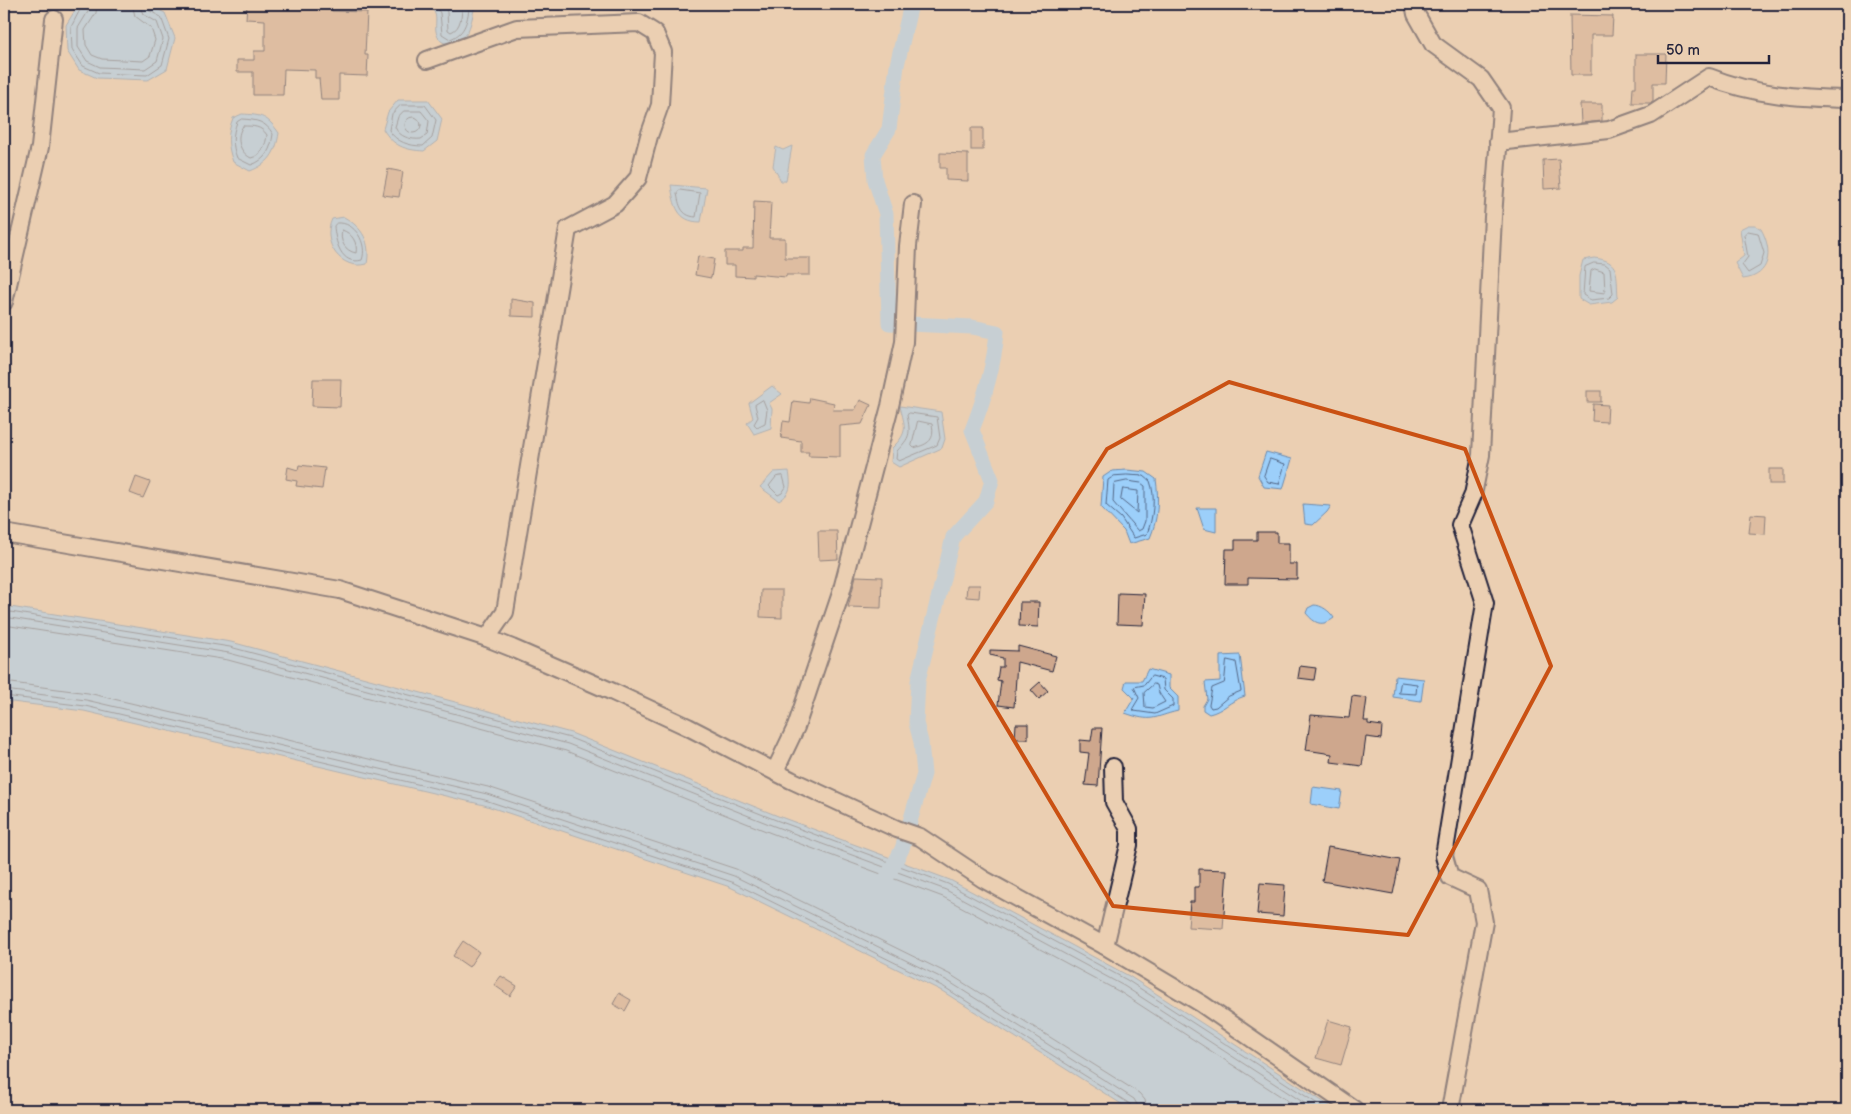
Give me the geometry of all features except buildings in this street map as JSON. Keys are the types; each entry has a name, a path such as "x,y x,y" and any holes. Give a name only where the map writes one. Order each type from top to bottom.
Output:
{"street":[{"path":"1414,4 1416,14 1433,44 1481,79 1501,108 1481,455 1473,495 1460,525 1485,603 1444,856 1450,877 1478,890 1484,922 1450,1110"},
{"path":"4,302 40,147 54,19"},
{"path":"427,60 517,28 595,24 639,23 655,33 663,52 660,105 638,178 615,204 568,229 505,612 487,638"},
{"path":"1498,142 1609,130 1651,115 1709,77 1736,88 1788,97 1847,99"},
{"path":"775,772 796,727 840,593 890,406 904,342 903,313 913,204"},
{"path":"4,533 340,590 487,638 630,700 775,772 897,829 920,837 983,879 1105,946 1202,1004 1355,1110"},
{"path":"1105,946 1129,845 1128,829 1114,802 1113,766"}],"highlighted area":[{"path":"1229,382 1465,449 1551,666 1408,935 1113,906 969,665 1107,449"}],"water":[{"path":"79,4 146,4 165,13 175,38 167,69 148,80 97,78 79,70 67,51 66,25"},
{"path":"424,4 475,4 471,24 465,36 460,41 454,43 441,41 436,32 434,11"},
{"path":"398,100 428,100 442,119 437,141 424,151 411,150 400,146 383,129 388,112"},
{"path":"242,114 264,117 279,133 274,152 262,165 250,171 233,162 229,145 229,134 233,118"},
{"path":"792,146 786,181 781,181 773,166 776,147 783,150"},
{"path":"671,185 707,188 701,222 682,216 675,205"},
{"path":"344,217 351,221 364,236 368,249 367,264 349,263 342,259 331,246 329,228 332,219"},
{"path":"1748,225 1755,225 1761,229 1765,237 1768,253 1767,261 1759,273 1743,279 1735,263 1744,256 1740,229"},
{"path":"1594,258 1609,262 1615,270 1618,297 1612,302 1589,305 1579,299 1579,276 1583,260"},
{"path":"772,386 782,394 769,403 772,409 771,428 754,434 747,423 753,418 749,403"},
{"path":"900,406 941,412 945,439 942,448 899,467 891,462 892,448 901,438 904,429"},
{"path":"1266,452 1292,459 1283,489 1264,487 1258,476"},
{"path":"789,471 790,488 779,501 760,487 774,472"},
{"path":"1112,471 1146,472 1156,479 1157,494 1156,517 1150,538 1129,544 1124,531 1101,507 1103,477"},
{"path":"1303,504 1331,506 1313,525 1305,524"},
{"path":"1197,508 1216,508 1216,532 1204,529"},
{"path":"1314,605 1325,609 1334,618 1326,623 1312,620 1306,613 1308,608"},
{"path":"4,606 231,642 571,733 778,816 950,880 1129,976 1336,1110 1131,1110 942,991 730,887 484,805 84,711 4,701"},
{"path":"1240,655 1245,696 1209,714 1203,710 1207,699 1205,682 1220,681 1220,656"},
{"path":"1148,669 1169,675 1169,688 1178,697 1178,711 1153,718 1142,718 1125,713 1134,698 1124,688 1126,681 1142,681"},
{"path":"1395,676 1424,679 1421,701 1393,697"},
{"path":"1313,787 1342,791 1339,809 1311,804"}],"waterway":[{"path":"887,877 902,849 924,774 921,742 916,723 918,681 953,537 986,501 992,480 972,430 988,382 997,332 972,327 889,323 886,214 875,180 873,155 889,129 897,65 911,4"}]}
